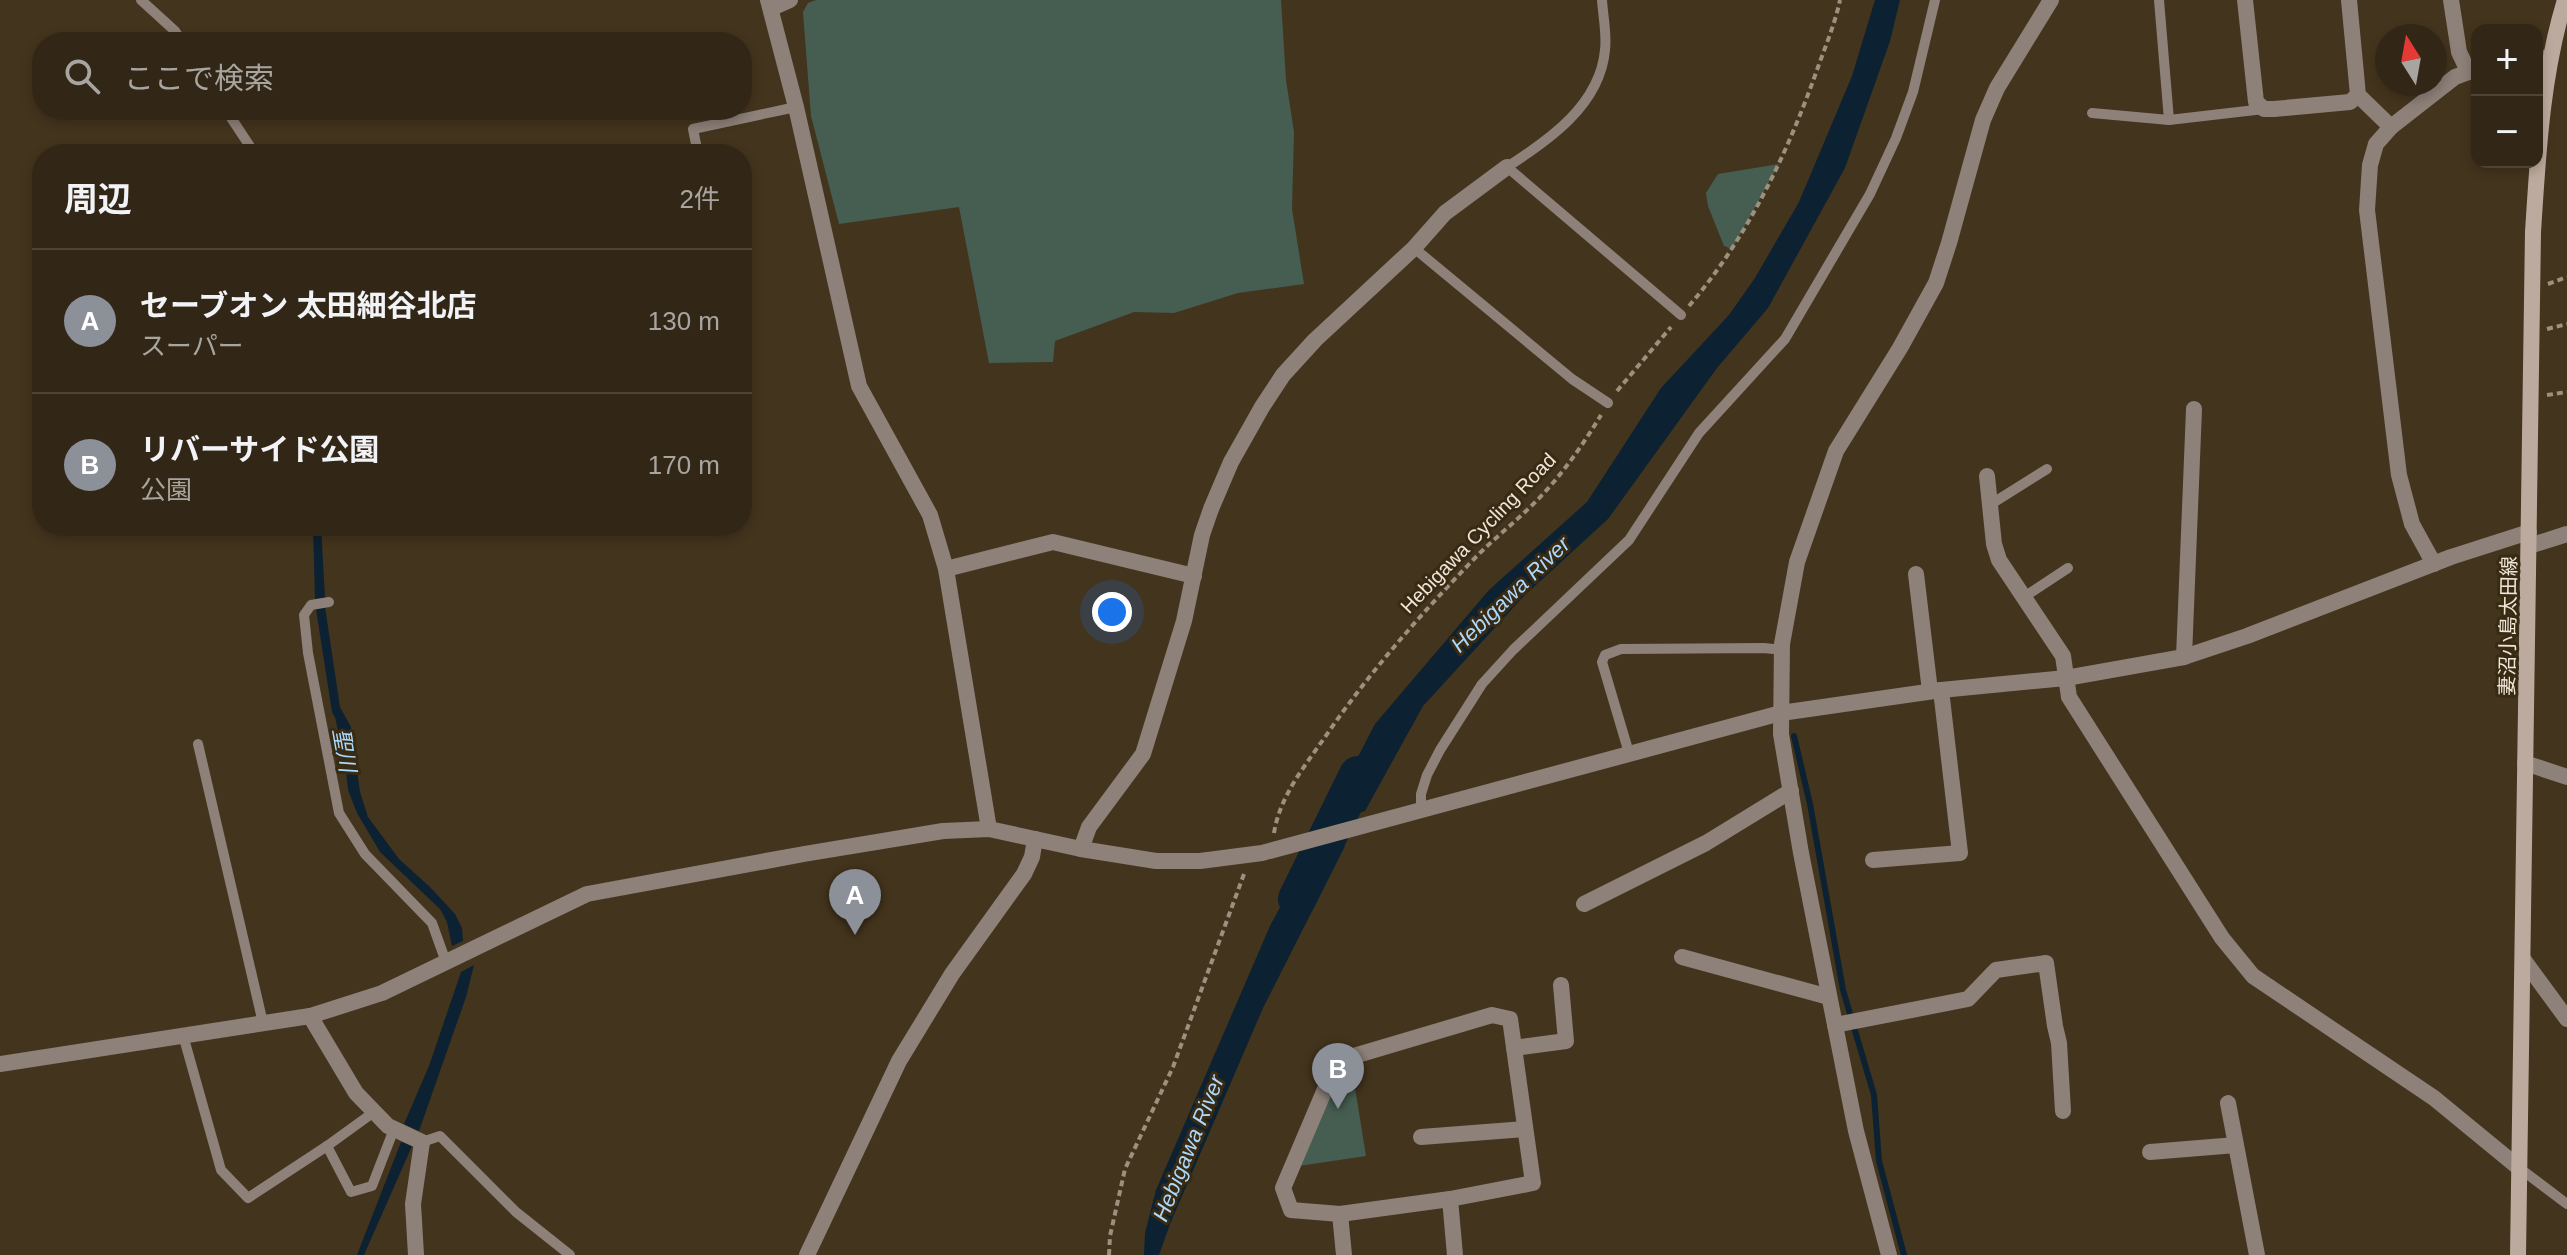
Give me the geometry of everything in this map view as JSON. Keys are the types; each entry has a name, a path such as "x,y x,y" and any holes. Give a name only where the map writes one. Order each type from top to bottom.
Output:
{"main road":[{"name":"妻沼小島太田線","path":"2518,1255 2533,232 2544,58 2565,0"}],"street":[{"path":"790,0 770,4 859,386 930,515 946,569 989,829"},
{"path":"1889,1255 1856,1131 1791,791 1781,734 1782,650 1797,562 1836,451 1936,283 1983,120 1997,88 2051,0"},
{"path":"2245,0 2254,93 2256,102 2264,109 2350,102 2358,95"},
{"path":"2349,0 2358,95 2391,127"},
{"path":"2451,0 2459,52 2471,69"},
{"path":"2434,564 2412,524 2399,475 2367,210 2370,165 2376,144 2391,127 2455,77 2471,70"},
{"path":"1081,849 1089,827 1143,754 1184,621 1202,535 1221,486 1262,407 1283,375 1315,340 1414,248 1445,213 1507,167"},
{"path":"2184,657 2194,409"},
{"path":"1987,476 1988,502 1999,560 2063,656 2069,697 2222,938 2253,976 2434,1098 2518,1167"},
{"path":"0,1064 310,1016 382,993 587,894 603,890 928,834 989,829 1156,861 1230,859 1277,843 1386,822 1781,713 1935,691 2066,678 2184,657 2434,564 2529,539 2567,534"},
{"path":"946,569 1053,542 1194,576"},
{"path":"1873,860 1960,853 1916,574"},
{"path":"2525,763 2567,777"},
{"path":"1584,904 1706,843 1791,791"},
{"path":"807,1255 899,1061 952,974 1024,874 1032,857 1035,839"},
{"path":"1682,957 1829,997"},
{"path":"2523,959 2567,1019"},
{"path":"1835,1025 1968,999 1996,970 2046,963 2059,1043 2063,1111"},
{"path":"1514,1048 1566,1041 1561,985"},
{"path":"1492,1015 1510,1019 1525,1129 1533,1183 1450,1199 1340,1214 1291,1210 1283,1188 1337,1061 1492,1015"},
{"path":"310,1016 356,1093 394,1129 422,1142 413,1204 416,1255"},
{"path":"2228,1103 2257,1255"},
{"path":"1421,1137 1525,1129"},
{"path":"2150,1152 2236,1145"},
{"path":"1450,1199 1455,1255"},
{"path":"1340,1214 1344,1255"}],"lane":[{"path":"141,0 176,32"},
{"path":"1602,0 1606,48 1594,87 1577,111 1549,139 1507,167 1681,315"},
{"path":"1421,812 1421,794 1427,775 1482,684 1513,650 1629,540 1699,433 1785,339 1870,194 1896,138 1913,92 1935,0"},
{"path":"2159,0 2169,120"},
{"path":"752,116 796,107"},
{"path":"2092,113 2169,120 2264,109"},
{"path":"233,120 248,144"},
{"path":"696,144 693,129 735,120"},
{"path":"1414,248 1572,379 1608,403"},
{"path":"1988,502 1996,501 2047,469"},
{"path":"2024,597 2068,568"},
{"path":"329,602 311,605 304,615 308,653 339,813 365,854 432,923 446,962"},
{"path":"1629,753 1602,662 1605,655 1621,649 1782,650"},
{"path":"198,744 263,1023"},
{"path":"183,1035 221,1170 248,1198 374,1112"},
{"path":"327,1146 351,1192 372,1186 394,1129"},
{"path":"422,1142 440,1136 516,1212 570,1255"},
{"path":"2518,1167 2567,1204"}],"path":[{"name":"Hebigawa Cycling Road","path":"1277,843 1280,808 1357,690 1419,616 1485,547 1542,496 1578,453 1608,403 1714,277 1779,164 1804,106 1840,0"},
{"path":"1109,1255 1110,1236 1125,1169 1173,1067 1246,870"}],"green space":[{"path":"816,0 1281,0 1286,80 1294,132 1292,209 1304,284 1238,293 1174,313 1134,312 1055,341 1053,362 989,363 959,207 839,224 811,116 803,12 808,3"},
{"path":"1779,164 1732,249 1724,246 1706,193 1718,174"},
{"path":"1350,1057 1366,1156 1292,1167 1337,1061"}],"water":[{"path":"1875,0 1900,0 1890,41 1845,168 1768,308 1717,368 1608,519 1523,597 1423,706 1365,811 1323,824 1375,724 1489,590 1587,502 1661,388 1729,315 1755,278 1799,202 1852,76"},
{"path":"313,536 322,536 325,598 315,599"},
{"path":"325,607 340,707 351,727 360,792 368,817 399,859 455,914 462,928 463,941 452,946 447,922 440,909 380,852 357,813 348,790 342,730 332,712 316,609"},
{"path":"1345,846 1263,1008 1159,1255 1144,1255 1145,1233 1156,1190 1270,926 1308,855"},
{"path":"474,965 466,997 419,1131 404,1124 429,1066 461,972"},
{"path":"401,1142 412,1146 364,1255 357,1255"}],"waterway":[{"name":"聖川","path":"338,716 345,752"},
{"path":"1794,736 1810,804 1843,990 1874,1095 1879,1161 1904,1255"},
{"name":"Hebigawa River","path":"1297,899 1358,775"}],"place":[{"name":"セーブオン 太田細谷北店","path":"855,935"},
{"name":"リバーサイド公園","path":"1338,1109"}]}
